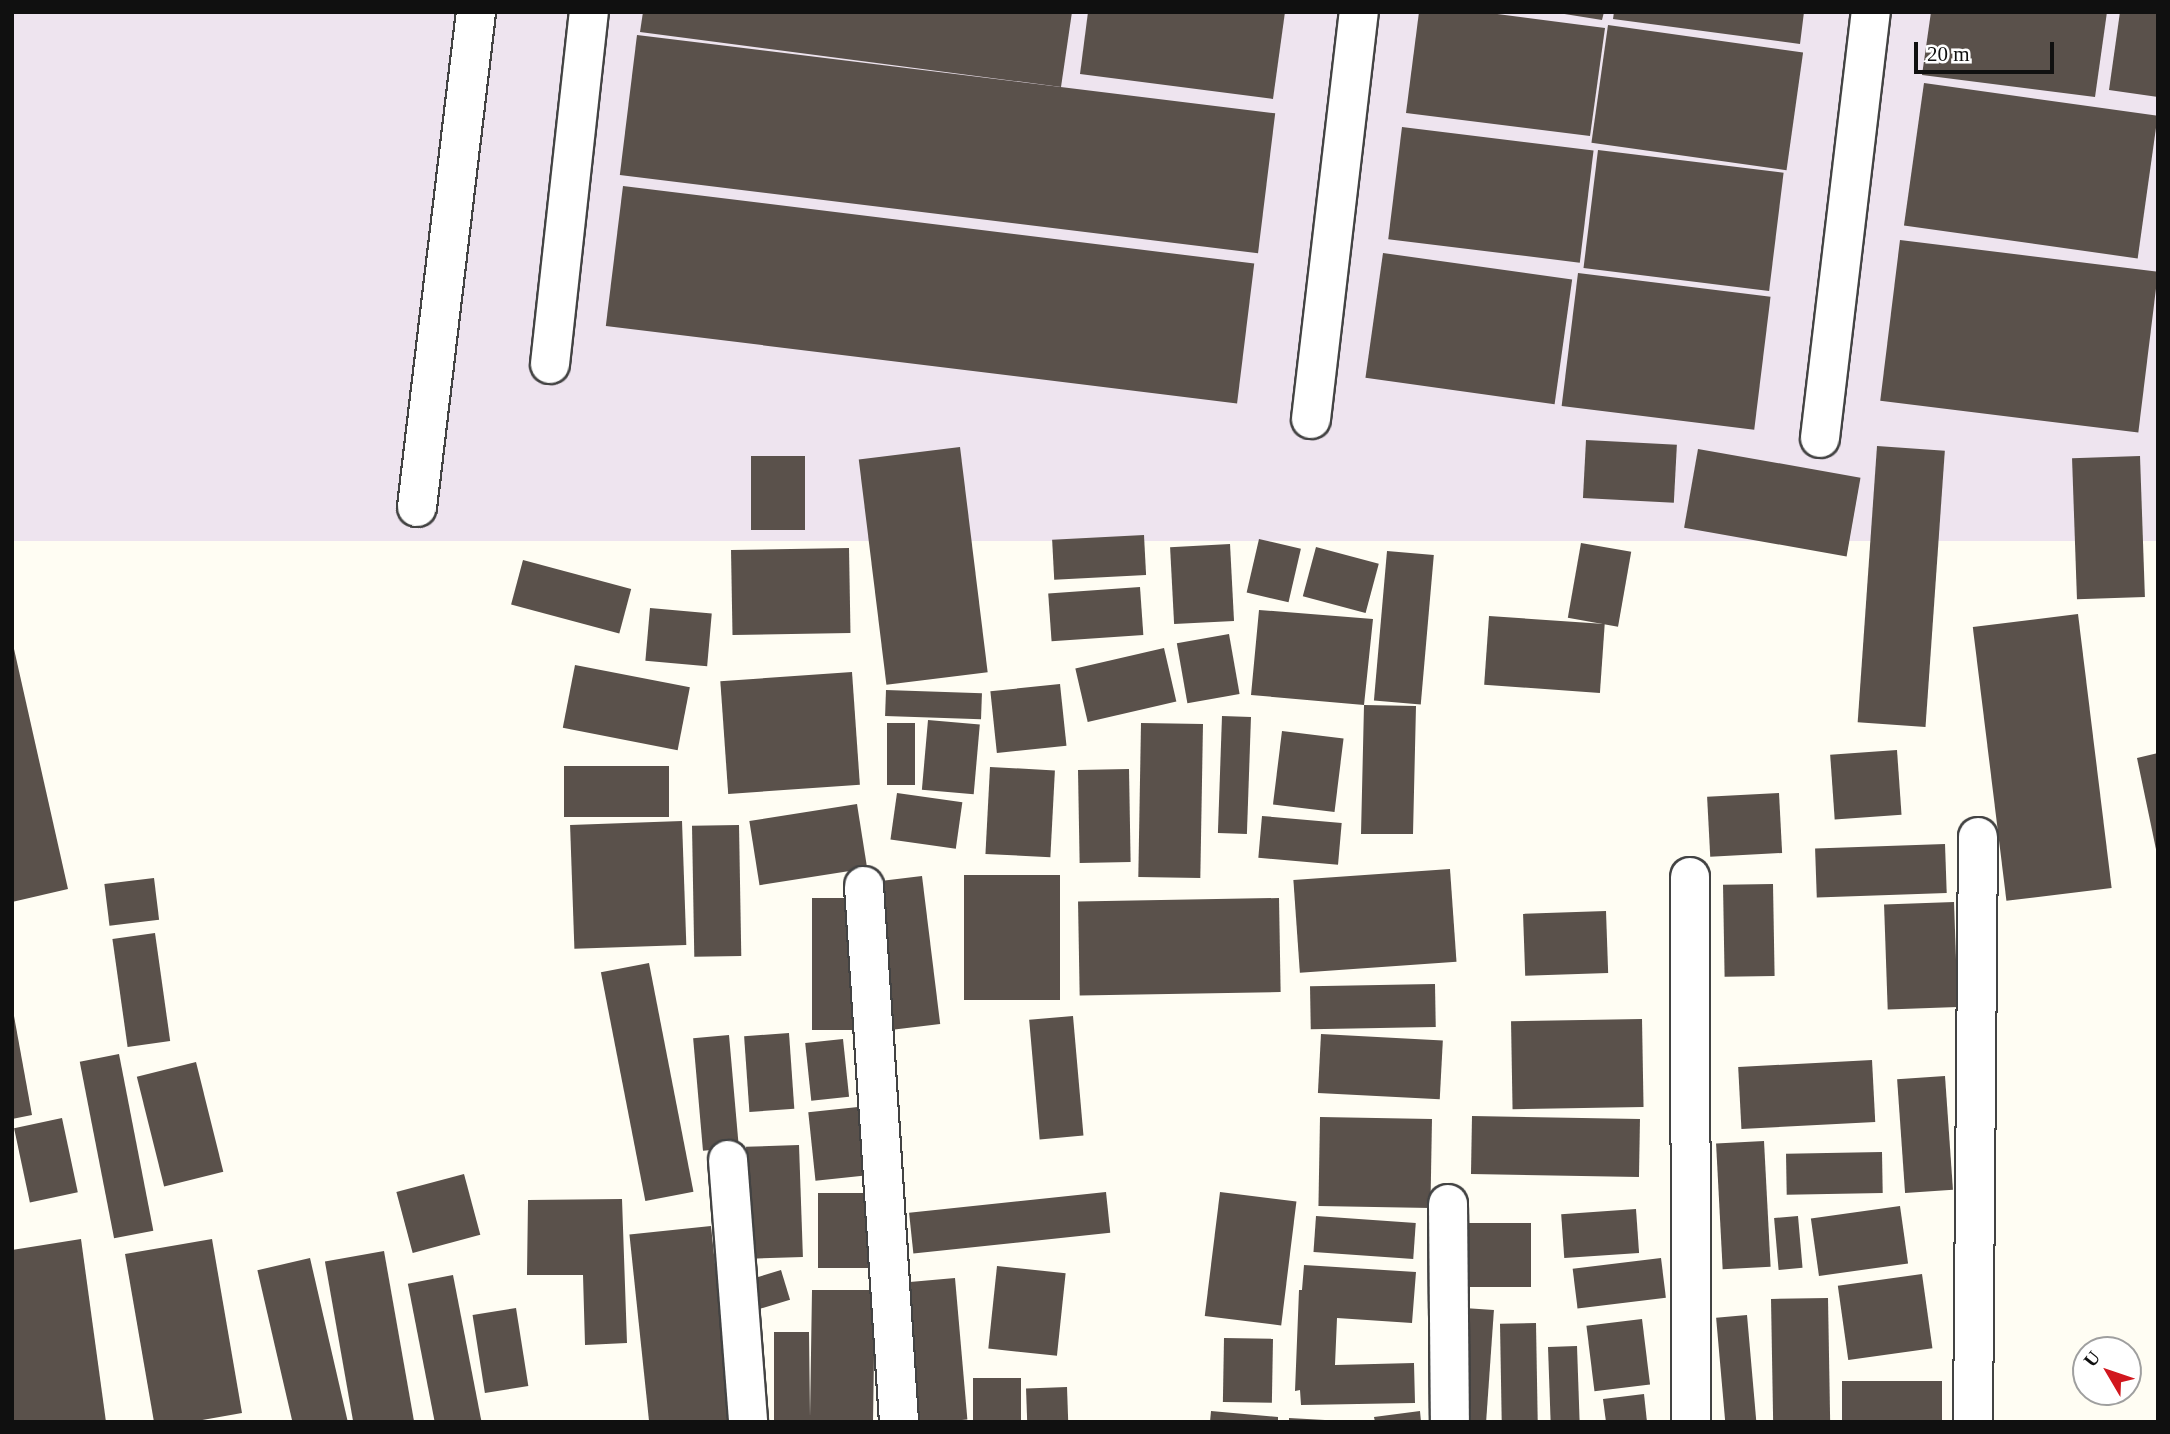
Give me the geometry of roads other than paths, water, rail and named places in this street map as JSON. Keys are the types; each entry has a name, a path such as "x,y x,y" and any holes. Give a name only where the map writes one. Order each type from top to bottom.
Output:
{"street":[{"path":"417,507 476,12"},
{"path":"550,364 589,12"},
{"path":"1311,419 1359,12"},
{"path":"1820,438 1871,12"},
{"path":"1973,1422 1978,837"},
{"path":"1690,877 1691,1422"},
{"path":"863,886 899,1422"},
{"path":"727,1160 748,1422"},
{"path":"1448,1204 1450,1422"}]}
